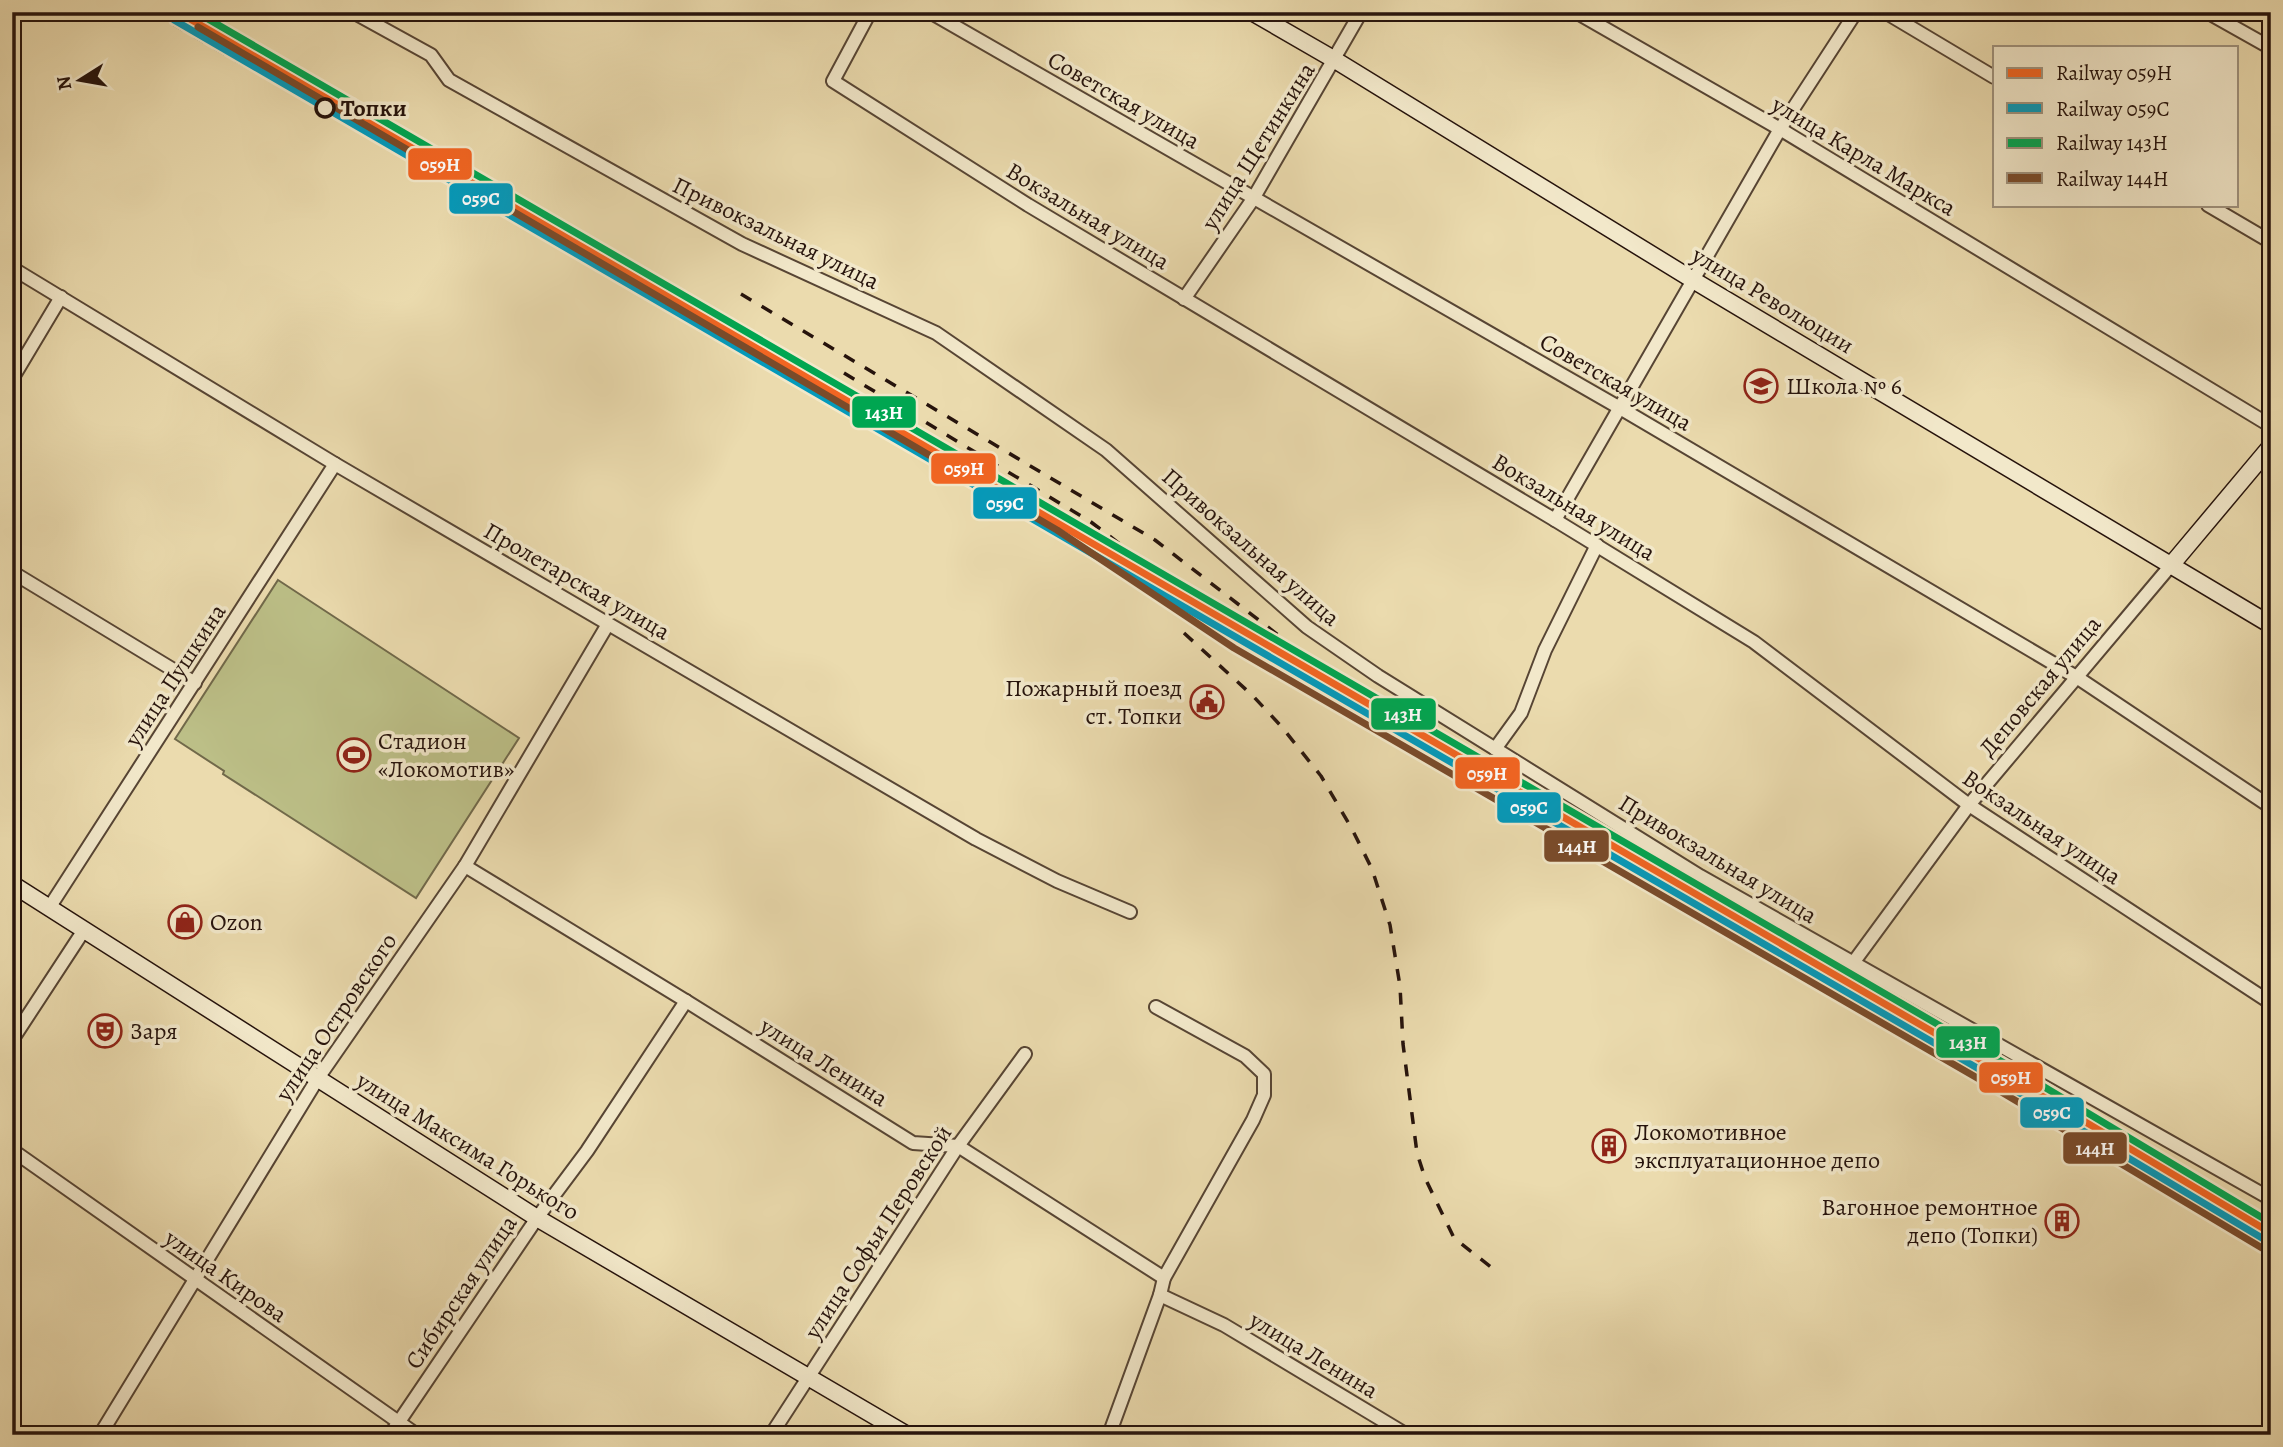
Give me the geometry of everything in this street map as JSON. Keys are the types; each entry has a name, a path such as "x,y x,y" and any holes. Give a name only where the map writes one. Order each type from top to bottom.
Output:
{"street":[{"name":"Привокзальная улица","path":"353,12 431,55 449,80 742,244 936,333 1107,450 1307,627 1378,676 1700,876 2271,1199"},
{"name":"Вокзальная улица","path":"870,12 833,81 1028,205 1597,545 1754,642 1969,805 2271,1003"},
{"name":"Советская улица","path":"930,12 1620,408 2078,678 2271,807"},
{"name":"улица Революции","path":"1252,12 2271,625"},
{"name":"улица Щетинкина","path":"1184,299 1253,199 1362,12"},
{"name":"улица Карла Маркса","path":"1576,12 1780,129 2271,426"},
{"path":"1555,520 1780,129 1856,12"},
{"path":"1885,12 1993,76"},
{"path":"2207,12 2271,48"},
{"path":"2210,206 2271,242"},
{"name":"Пролетарская улица","path":"12,268 335,464 976,839 1057,881 1130,912"},
{"path":"12,379 61,297"},
{"name":"Деповская улица","path":"1853,963 1969,805 2271,446"},
{"name":"улица Пушкина","path":"49,908 335,464"},
{"path":"1495,749 1521,713 1545,650 1597,545"},
{"path":"12,572 195,683"},
{"name":"улица Островского","path":"100,1435 318,1078 465,866 608,624"},
{"name":"улица Ленина","path":"465,866 686,1000 913,1143 958,1146 1164,1278"},
{"name":"улица Максима Горького","path":"12,884 537,1219 907,1435"},
{"path":"12,1040 84,930"},
{"name":"Сибирская улица","path":"390,1435 537,1219 587,1151 686,1000"},
{"path":"1109,1435 1164,1278 1264,1096 1264,1074 1245,1056 1156,1007"},
{"name":"улица Софьи Перовской","path":"771,1435 958,1146 1025,1054"},
{"name":"улица Кирова","path":"12,1150 417,1435"},
{"name":"улица Ленина","path":"1160,1295 1224,1325 1407,1435"}],"green space":[{"name":"Стадион «Локомотив»","path":"278,580 519,738 416,898 223,774 224,771 175,739"}],"railway":[{"path":"152,12 811,391 963,482 1106,552"},
{"path":"741,294 1155,540 1295,648 1933,1021"},
{"path":"844,373 1091,522 1183,592"},
{"path":"1184,633 1253,696 1321,776 1372,869 1390,925 1400,986 1403,1044 1417,1153 1425,1178 1454,1238 1496,1271"}],"rail line":[{"name":"059Н","path":"178,12 2007,1075 2271,1233"},
{"name":"143Н","path":"196,12 2011,1067 2271,1223"},
{"name":"059С","path":"174,20 2003,1083 2267,1241"},
{"name":"144Н","path":"198,27 1057,530 1234,648 1998,1090 2262,1248"}],"place":[{"name":"Топки","path":"325,108"},
{"name":"Школа № 6","path":"1761,386"},
{"name":"Пожарный поезд ст. Топки","path":"1207,702"},
{"name":"Стадион «Локомотив»","path":"354,755"},
{"name":"Ozon","path":"185,922"},
{"name":"Заря","path":"105,1031"},
{"name":"Локомотивное эксплуатационное депо","path":"1609,1146"},
{"name":"Вагонное ремонтное депо (Топки)","path":"2062,1221"}]}
